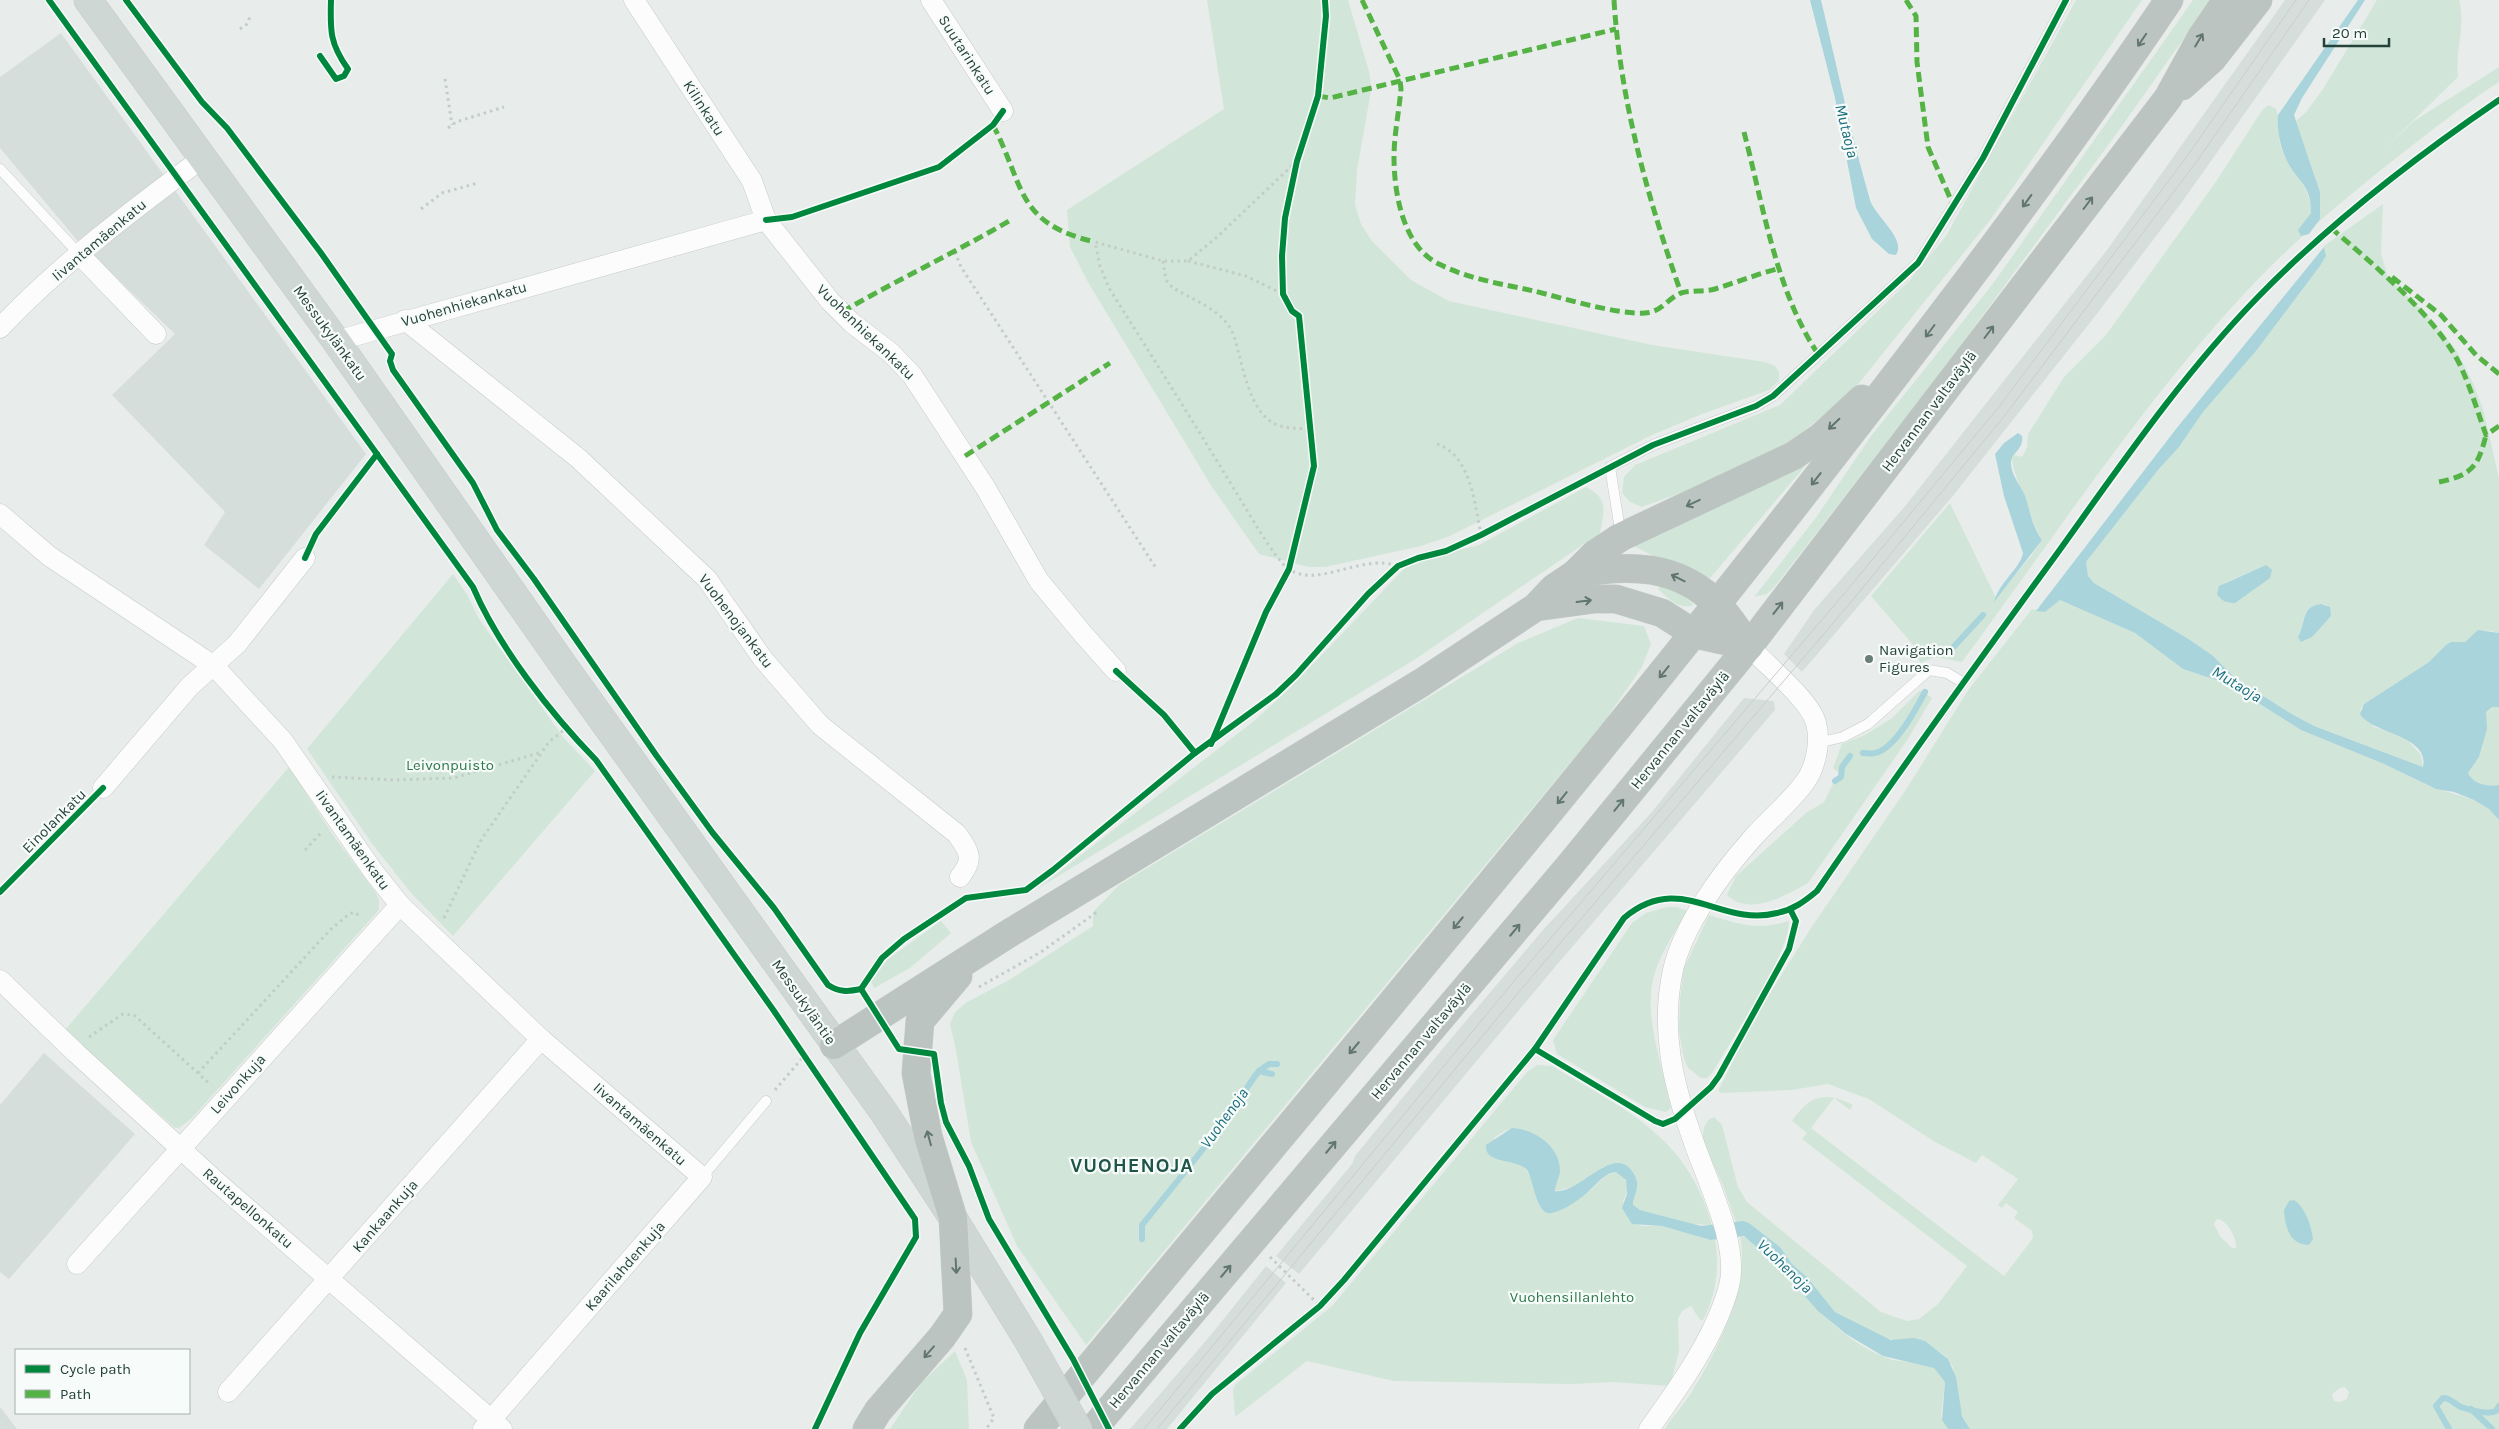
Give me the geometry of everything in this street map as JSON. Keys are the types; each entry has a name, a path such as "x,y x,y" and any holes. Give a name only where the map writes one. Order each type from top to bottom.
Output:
{"highway":[{"path":"1038,1429 1532,834 1718,606 2012,223 2128,62 2169,0"},
{"name":"Hervannan valtaväylä","path":"1093,1429 1570,865 1749,646 2168,98 2200,38 2227,0"},
{"path":"2168,98 2212,59 2258,0"},
{"path":"834,1045 977,954 1420,683 1536,607 1554,588 1575,574 1595,554 1621,537 1793,456 1821,437 1850,409 1899,371"},
{"path":"1575,574 1609,568 1639,567 1670,574 1692,585 1718,606 1749,646"},
{"path":"1536,607 1616,599 1662,613 1695,634 1749,646"},
{"path":"867,1429 878,1411 942,1337 958,1314 954,1218 928,1136 916,1073 920,1021 977,954"}],"main road":[{"name":"Messukylänkatu","path":"88,0 336,340 566,669"},
{"name":"Messukyläntie","path":"566,669 882,1111 954,1218 1029,1342 1078,1429"}],"street":[{"name":"Kilinkatu","path":"634,0 752,181 766,220"},
{"name":"Suutarinkatu","path":"931,0 1003,111"},
{"name":"Iivantamäenkatu","path":"0,328 31,296 144,202 204,157"},
{"name":"Vuohenhiekankatu","path":"336,340 766,220 830,301 852,323 891,353 912,375 985,488 1039,581 1116,671"},
{"path":"80,255 156,334"},
{"name":"Vuohenojankatu","path":"405,320 578,458 707,579 764,659 820,725 957,834 969,852 968,866 960,877"},
{"name":"Iivantamäenkatu","path":"0,514 49,556 214,666 283,741 373,871 400,905 541,1038 702,1177"},
{"name":"Einolankatu","path":"103,788 190,686 237,644 305,558"},
{"path":"1649,1429 1686,1376 1714,1322 1729,1285 1731,1261 1717,1202 1693,1140 1671,1062 1666,1013 1674,968 1685,937 1711,891 1749,841 1806,781 1817,755 1816,723 1806,704 1749,646"},
{"name":"Leivonkuja","path":"77,1264 400,905"},
{"name":"Rautapellonkatu","path":"0,980 180,1148 492,1426"},
{"name":"Kankaankuja","path":"228,1392 541,1038"},
{"name":"Kaarilahdenkuja","path":"492,1426 702,1177"}],"lane":[{"path":"1621,537 1610,467 1653,445 1756,406 1773,396 1918,263 1983,158 2066,0"},
{"path":"0,170 80,255"},
{"path":"1817,743 1843,737 1868,724 1929,670 1947,673 1962,682"},
{"name":"Kaarilahdenkuja","path":"702,1177 766,1101"}],"path":[{"path":"240,29 247,24 251,14"},
{"path":"445,79 452,125"},
{"path":"448,128 504,107"},
{"path":"1293,177 1300,152"},
{"path":"1188,261 1217,237 1297,161"},
{"path":"421,209 442,193 478,183"},
{"path":"1283,294 1246,276 1188,261 1163,261 1096,242 1100,266 1109,288 1266,539 1289,569 1303,574 1322,574 1372,562 1401,565"},
{"path":"955,252 961,266 1156,568"},
{"path":"1163,261 1166,280 1172,287 1223,318 1230,326 1243,372 1263,415 1284,427 1310,429"},
{"path":"1283,285 1283,294 1288,303"},
{"path":"1309,420 1311,439"},
{"path":"1437,444 1450,450 1460,462 1471,490 1481,535"},
{"path":"1472,539 1488,532"},
{"path":"1285,578 1292,560"},
{"path":"1392,572 1401,565"},
{"path":"560,722 571,735"},
{"path":"432,935 448,912 481,840 542,751 549,742 565,729"},
{"path":"308,776 394,780 454,778 542,751"},
{"path":"198,1073 330,930 348,915 354,912 376,931"},
{"path":"1023,963 1097,912"},
{"path":"75,1052 92,1034 110,1022 123,1014 134,1015 225,1098"},
{"path":"799,1049 810,1064"},
{"path":"766,1101 804,1056"},
{"path":"1267,1255 1320,1306"},
{"path":"1312,1312 1326,1299"},
{"path":"962,1342 994,1418 986,1429"}],"shaded area":[{"path":"2285,0 2325,0 2182,202 2096,315 1952,497 1802,672 1784,654 1814,610 1906,505 2107,250"},
{"path":"61,33 366,454 259,589 204,545 225,512 112,395 175,334 76,239 0,148 0,77"},
{"path":"1744,698 1774,701 1775,710 1555,967 1299,1274 1276,1256 1352,1164 1355,1156 1444,1047 1542,931 1651,813"},
{"path":"44,1053 135,1134 9,1279 0,1272 0,1105"},
{"path":"1266,1266 1286,1283 1167,1429 1130,1429 1210,1336"},
{"path":"0,1407 17,1429 0,1429"}],"green space":[{"path":"1207,0 1348,0 1370,75 1371,91 1357,170 1355,204 1361,224 1372,241 1411,280 1449,301 1652,345 1765,362 1775,366 1779,372 1779,381 1769,390 1702,414 1652,435 1450,536 1421,546 1325,567 1309,567 1259,554 1212,487 1089,284 1070,247 1067,210 1224,109"},
{"path":"2076,0 2142,0 1991,219 1855,388 1802,433 1771,453 1686,491 1642,507 1630,502 1622,493 1624,477 1635,465 1780,405 1911,279 1946,236"},
{"path":"2193,0 2211,0 2117,133 1935,380 1775,586 1767,594 1754,597 1815,519 1871,436 1992,285"},
{"path":"2377,0 2459,0 2461,9 2458,77 2384,149 2414,121 2499,67 2499,82 2447,119 2356,190 2298,240 2244,294 2169,381 2133,427 1962,662 1935,657 1920,663 1914,646 1871,596 1950,503 1996,598 2042,540 2024,498 2012,458 2015,455 2022,457 2027,448 2028,434 2064,377 2106,335 2215,183 2263,109 2269,105 2276,109 2282,151 2305,187 2311,213 2316,179 2296,121 2306,112 2323,89"},
{"path":"2383,204 2381,253 2388,278 2426,314 2456,350 2473,383 2483,409 2499,478 2499,633 2484,630 2473,635 2465,642 2451,642 2429,662 2364,704 2360,710 2374,727 2394,733 2408,741 2421,755 2423,767 2314,726 2290,713 2235,678 2212,655 2187,638 2094,583 2088,576 2086,562 2158,470 2179,447 2203,412 2256,351 2320,266 2326,256 2324,246","holes":["2266,565 2258,585 2247,594 2224,583","2315,605 2328,606 2331,616 2307,640 2298,637 2307,611"]},
{"path":"1812,458 1706,583 1628,543"},
{"path":"1586,487 1593,491 1602,501 1603,512 1600,533 1414,660 1037,889 1254,721 1289,689 1404,569 1422,559 1479,545"},
{"name":"Leivonpuisto","path":"453,574 468,596 479,619 563,737 595,771 453,936 412,894 373,845 307,749"},
{"path":"1664,580 1694,605 1678,605 1670,600 1658,589"},
{"path":"2060,600 2135,633 2183,669 2228,684 2301,730 2384,764 2429,786 2474,800 2489,809 2499,820 2499,1429 1970,1429 1960,1411 1953,1367 1945,1356 1928,1344 1910,1339 1896,1341 1835,1312 1807,1277 1792,1264 1780,1247 1749,1223 1736,1222 1722,1183 1702,1141 1704,1127 1708,1120 1714,1117 1722,1125 1738,1187 1747,1202 1881,1312 1907,1321 1919,1319 1938,1304 1967,1266 1802,1139 1807,1133 1792,1121 1812,1101 1826,1097 1834,1098 1811,1128 2004,1276 2033,1238 2032,1231 2014,1218 2018,1212 2006,1203 2002,1208 1998,1205 2018,1179 1982,1155 1976,1163 1935,1142 1869,1099 1828,1084 1792,1090 1721,1093 1718,1091 1757,1014 1811,928 1905,791 1969,689 2032,609 2045,612","holes":["2217,1219 2231,1230 2236,1248 2232,1248 2220,1236 2214,1224","2345,1387 2349,1392 2347,1399 2339,1402 2334,1401 2332,1394"]},
{"path":"1578,618 1644,626 1651,644 1642,667 1604,722 1086,1345 1017,1246 971,1142 950,1024 955,1012 967,1002 1009,980 1093,926 1093,912 1119,885 1518,643"},
{"path":"1920,690 1932,698 1908,739 1808,883 1779,898 1757,904 1746,904 1736,901 1727,895 1736,876 1806,813 1824,802 1834,782 1843,776 1833,768 1842,744 1865,735 1892,718"},
{"path":"2492,707 2499,707 2499,785 2495,786 2477,782 2468,773 2479,757 2485,735 2486,712"},
{"path":"289,767 333,835 376,893 379,899 379,910 192,1118 179,1128 175,1128 65,1030"},
{"path":"1667,907 1677,907 1687,911 1662,956 1652,984 1651,1015 1653,1031 1671,1108 1666,1112 1645,1107 1557,1054 1553,1040 1632,923 1646,913"},
{"path":"1709,915 1758,926 1789,921 1787,936 1780,954 1758,997 1713,1072 1707,1078 1701,1078 1688,1068 1684,1059 1679,1032 1680,999 1684,968"},
{"path":"941,921 951,933 910,968 874,988 871,981 888,959"},
{"name":"Vuohensillanlehto","path":"1537,1065 1552,1066 1628,1112 1650,1128 1670,1147 1687,1168 1701,1194 1712,1225 1691,1224 1640,1210 1633,1205 1637,1180 1632,1171 1603,1167 1575,1186 1557,1191 1554,1188 1560,1172 1559,1164 1553,1150 1547,1144 1527,1132 1517,1129 1506,1130 1494,1138 1493,1158 1517,1163 1527,1170 1540,1207 1551,1213 1591,1190 1605,1176 1616,1172 1626,1180 1627,1188 1623,1201 1640,1226 1662,1226 1715,1240 1717,1271 1711,1301 1703,1320 1700,1320 1691,1306 1682,1311 1678,1319 1679,1351 1670,1386 1613,1382 1572,1384 1394,1381 1307,1361 1235,1417 1233,1389 1236,1384 1332,1306 1527,1072"},
{"path":"1834,1098 1843,1101 1853,1105 1850,1110"},
{"path":"1740,1236 1757,1246 1817,1309 1834,1325 1862,1346 1893,1360 1934,1368 1945,1382 1941,1416 1948,1429 1665,1429 1704,1372 1730,1315 1741,1274"},
{"path":"955,1351 967,1380 969,1429 890,1429 921,1383"}],"water":[{"name":"Mutaoja","path":"1810,0 1821,0 1850,125 1870,200 1894,235 1898,249 1896,255 1889,254 1872,239 1856,208 1835,98"},
{"path":"2358,0 2365,0 2302,98 2294,115 2320,192 2320,219 2309,234 2301,236 2298,230 2311,213 2309,195 2304,184 2291,169 2282,150 2278,115"},
{"name":"Mutaoja","path":"2324,247 2326,256 2320,266 2256,351 2203,412 2179,447 2158,470 2086,562 2088,576 2094,583 2187,638 2212,655 2235,678 2290,713 2314,726 2423,767 2423,756 2418,748 2409,741 2366,721 2360,714 2364,704 2429,662 2451,642 2465,642 2478,630 2499,633 2499,707 2492,707 2486,712 2487,729 2479,757 2468,773 2473,780 2481,784 2499,785 2499,820 2489,809 2474,800 2454,792 2436,789 2384,764 2301,730 2228,684 2183,669 2135,633 2060,600 2045,612 2036,611 2176,429"},
{"path":"2018,433 2022,436 2022,441 2011,460 2011,468 2025,496 2034,524 2042,540 1994,602 2000,588 2018,565 2023,553 2004,496 1995,454 2004,443"},
{"path":"2266,565 2272,570 2270,578 2235,603 2224,601 2217,594 2219,586"},
{"path":"2321,604 2330,607 2331,616 2312,637 2301,642 2298,637 2307,611 2315,605"},
{"path":"1512,1128 1521,1129 1538,1136 1551,1147 1559,1163 1560,1172 1555,1191 1574,1186 1595,1172 1615,1163 1624,1164 1632,1171 1636,1178 1637,1188 1633,1205 1640,1210 1701,1226 1743,1221 1749,1223 1780,1247 1792,1264 1807,1277 1835,1312 1891,1340 1914,1338 1925,1341 1948,1359 1956,1377 1962,1416 1970,1429 1948,1429 1942,1420 1945,1382 1934,1368 1883,1356 1846,1334 1818,1311 1777,1265 1744,1236 1711,1240 1662,1226 1632,1224 1622,1208 1627,1194 1626,1180 1616,1172 1605,1176 1583,1196 1568,1206 1552,1213 1547,1213 1539,1204 1527,1170 1523,1166 1496,1159 1490,1156 1487,1151 1486,1145"},
{"path":"2294,1200 2305,1212 2309,1223 2313,1239 2309,1245 2297,1242 2289,1234 2287,1228 2284,1210 2289,1201"}],"waterway":[{"path":"1948,653 1983,615"},
{"path":"1863,753 1875,753 1883,750 1890,744 1904,727 1925,692"},
{"path":"1835,781 1841,777 1842,767 1850,756"},
{"name":"Vuohenoja","path":"1259,1071 1269,1064 1277,1064"},
{"name":"Vuohenoja","path":"1142,1239 1142,1225 1231,1113 1255,1076 1259,1071 1272,1074"},
{"path":"2449,1429 2436,1406 2443,1398 2461,1407 2479,1412 2493,1412 2499,1406"},
{"path":"2471,1409 2492,1429"}],"tram line":[{"path":"1144,1429 1515,980 1843,595 1998,408 2188,155 2296,0"},
{"path":"1157,1429 1523,987 1851,602 2006,414 2197,161 2309,0"}],"marked path":[{"path":"1362,0 1400,80 1401,89 1395,140 1394,171 1403,218 1417,245 1427,256 1439,264 1462,274 1485,280 1590,305 1634,313 1656,310 1681,293 1715,289 1780,268"},
{"path":"1614,0 1622,75 1637,149 1657,222 1681,293"},
{"path":"1906,0 1916,16 1917,62 1928,147 1954,207"},
{"path":"1318,96 1330,98 1616,29"},
{"path":"993,125 1018,184 1036,213 1050,224 1069,234 1095,242"},
{"path":"1744,132 1772,247 1781,275 1791,303 1818,354"},
{"path":"842,312 1009,221"},
{"path":"2331,228 2403,292 2437,330 2461,367 2486,435 2499,426"},
{"path":"2392,277 2441,315 2476,355 2499,374"},
{"path":"965,456 1110,363"},
{"path":"2439,482 2459,476 2472,468 2480,455 2486,435"}],"cycle path":[{"path":"49,0 473,587 496,632 511,656 561,722 596,760 774,1011 915,1219 916,1237 860,1333 815,1429"},
{"path":"126,0 202,102 227,128 321,253 392,354 390,361 393,370 473,483 497,530 534,579 712,832 774,908 828,985 843,991 861,989 899,1049 934,1054 941,1103 946,1122 969,1166 989,1219 1073,1359 1109,1429"},
{"path":"320,56 336,79 344,76 348,69 332,37 331,0"},
{"path":"1211,744 1266,612 1289,569 1314,466 1299,316 1292,311 1283,294 1282,256 1285,218 1297,161 1318,96 1326,16 1325,0"},
{"path":"861,989 882,958 904,939 966,898 1026,890 1053,870 1195,753 1276,694 1296,675 1368,594 1398,566 1418,558 1446,551 1481,535 1653,445 1756,406 1773,396 1918,263 1983,158 2066,0"},
{"path":"1180,1429 1212,1394 1320,1306 1344,1280 1535,1049 1624,918 1645,905 1664,899 1682,899 1756,916 1788,910 1799,905 1817,891 1935,722 2104,488 2152,422 2203,358 2258,297 2343,217 2404,168 2499,100"},
{"path":"766,220 792,217 939,167 993,125 1003,111"},
{"path":"305,558 316,534 377,454"},
{"path":"1116,671 1164,715 1195,753"},
{"path":"0,892 103,788"},
{"path":"1535,1049 1655,1121 1663,1124 1675,1119 1711,1087 1719,1076 1789,949 1796,921 1790,909"}],"place":[{"name":"Navigation Figures","path":"1869,659"}],"district":[{"name":"VUOHENOJA","path":"1132,1165"}]}
